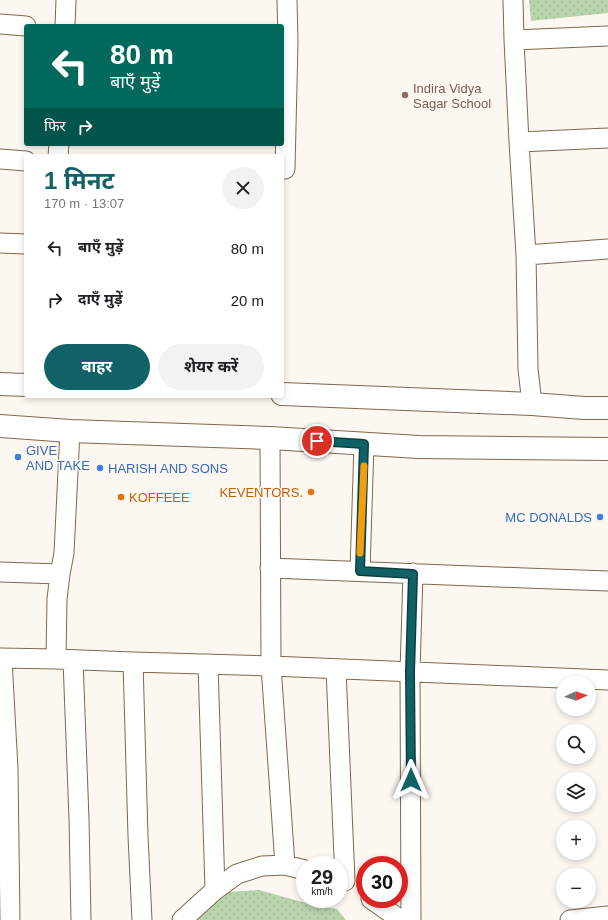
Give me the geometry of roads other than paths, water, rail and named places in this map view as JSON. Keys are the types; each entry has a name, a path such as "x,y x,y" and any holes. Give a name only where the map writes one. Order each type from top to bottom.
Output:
{"main road":[{"path":"0,384 24,385"},
{"path":"284,394 608,408"},
{"path":"0,426 70,431 270,438 419,447 608,449"}],"street":[{"path":"65,24 66,0"},
{"path":"284,169 285,42 287,0"},
{"path":"513,0 519,142 526,255 528,368 532,404"},
{"path":"0,24 24,26"},
{"path":"514,40 608,36"},
{"path":"519,142 608,138"},
{"path":"0,159 24,160"},
{"path":"0,242 24,244"},
{"path":"526,255 608,249"},
{"path":"70,431 64,553 57,599 79,819 81,920"},
{"path":"270,438 271,666 285,865"},
{"path":"360,571 364,444"},
{"path":"270,568 608,581"},
{"path":"0,572 60,574"},
{"path":"411,920 410,672 413,574"},
{"path":"10,920 8,769 1,658 271,666 608,680"},
{"path":"133,662 142,920"},
{"path":"208,664 215,890"},
{"path":"336,669 341,856"},
{"path":"182,920 215,890 237,874 262,866 285,865 296,868"},
{"path":"384,908 401,920"},
{"path":"570,920 608,916"}],"place":[{"name":"Indira Vidya Sagar School","path":"405,95"},
{"name":"GIVE AND TAKE","path":"18,457"},
{"name":"HARISH AND SONS","path":"100,468"},
{"name":"KEVENTORS.","path":"311,492"},
{"name":"KOFFEEE","path":"121,497"},
{"name":"MC DONALDS","path":"600,517"}]}
